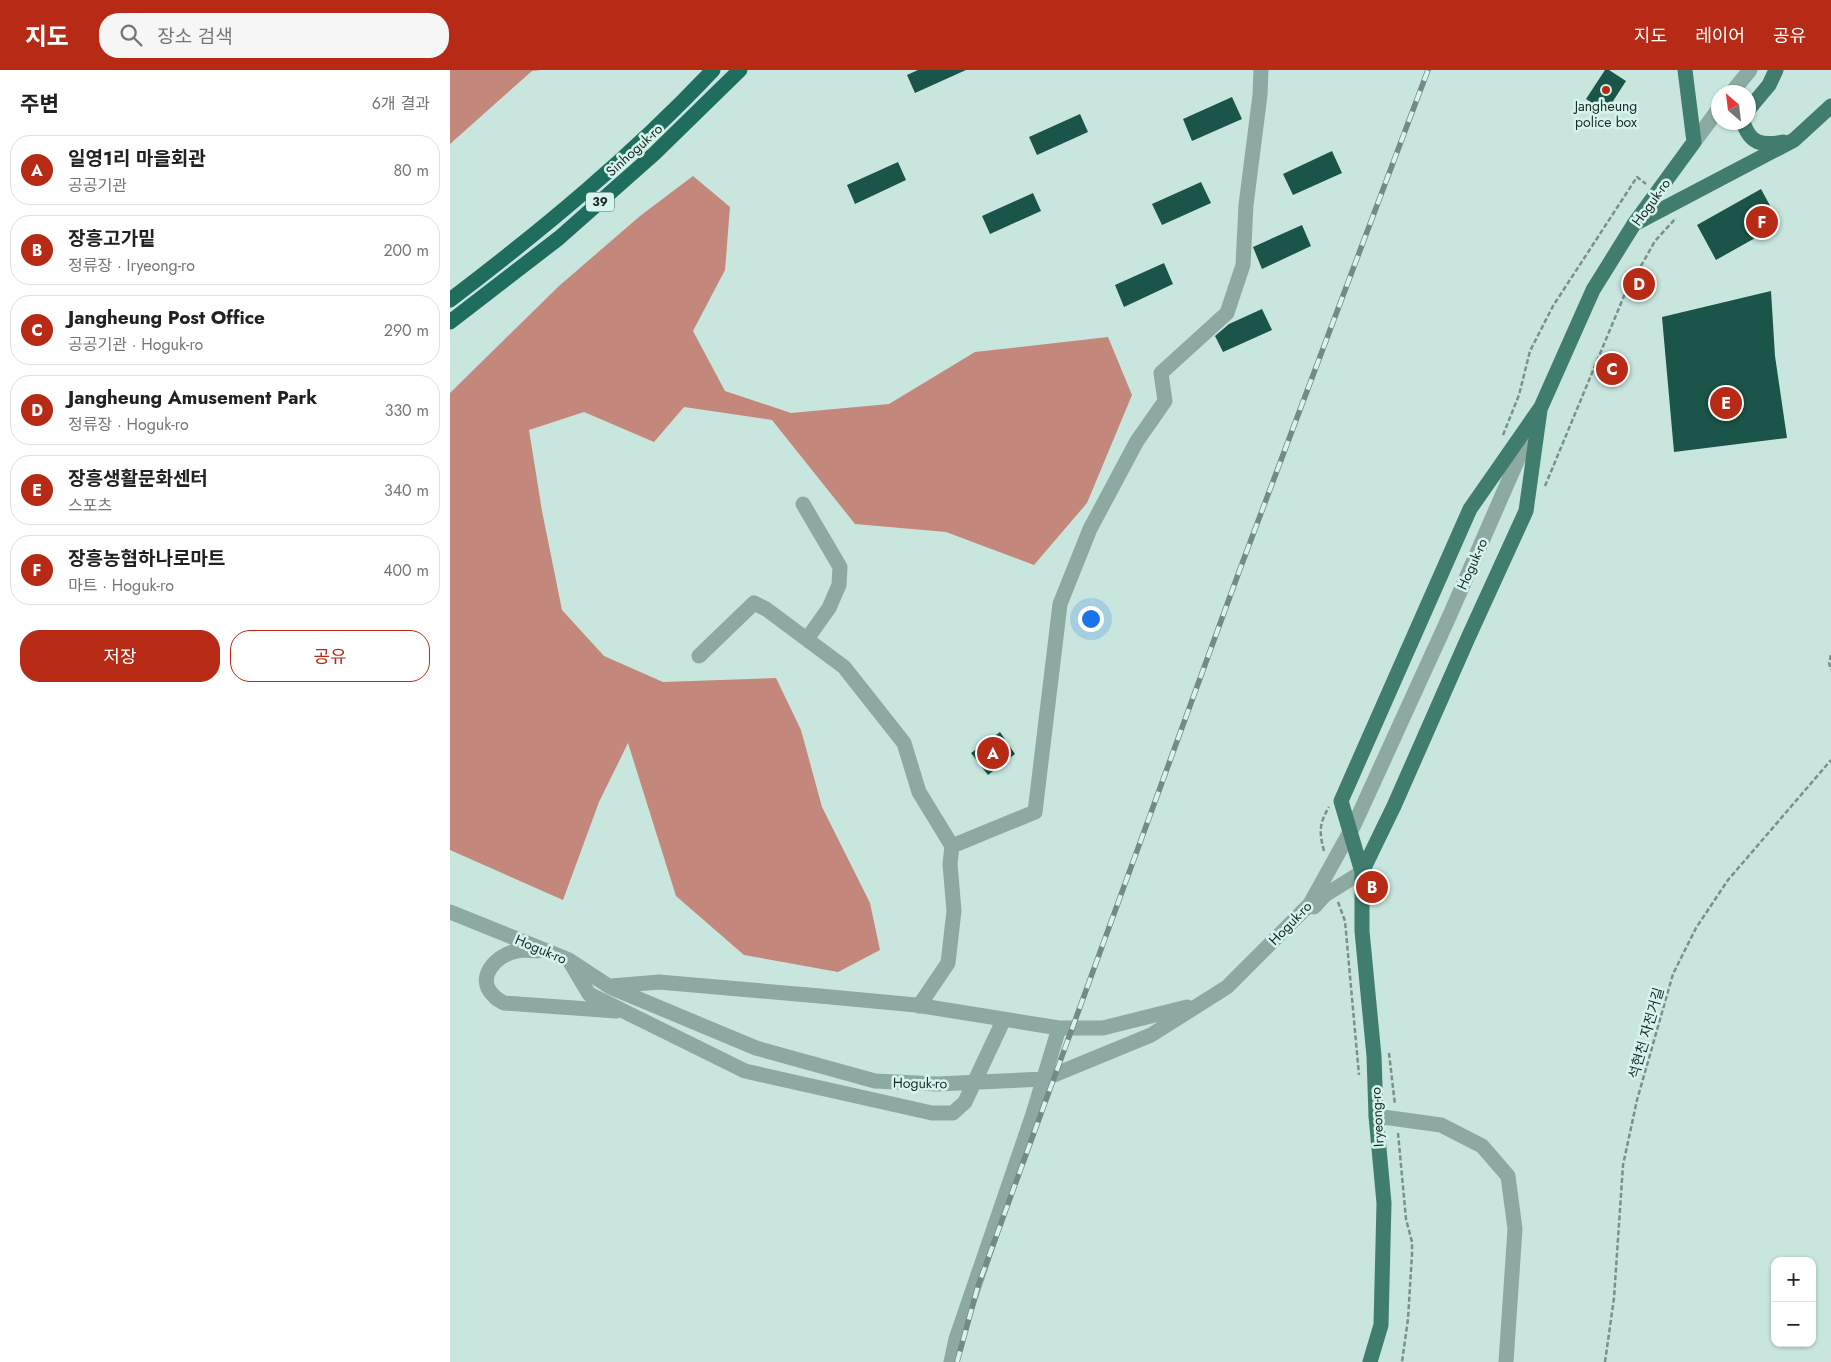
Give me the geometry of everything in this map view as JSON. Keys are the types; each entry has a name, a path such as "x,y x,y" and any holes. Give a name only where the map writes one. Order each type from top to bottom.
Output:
{"highway":[{"name":"Sinhoguk-ro","path":"450,300 587,190 713,70"},
{"name":"Sinhoguk-ro","path":"450,322 559,238 654,154 740,70"}],"main road":[{"path":"1685,70 1694,142"},
{"path":"1756,100 1769,85 1776,70"},
{"path":"1634,224 1794,140 1830,110"},
{"path":"1746,130 1753,140 1760,144 1768,145 1794,140"},
{"name":"Hoguk-ro","path":"1541,407 1593,290 1634,224 1694,142"},
{"path":"1362,872 1341,801 1470,509 1541,407"},
{"path":"1362,872 1394,806 1526,511 1541,407"},
{"name":"Iryeong-ro","path":"1362,872 1362,931 1374,1056 1376,1116 1384,1202 1381,1325 1370,1362"}],"street":[{"path":"952,846 1035,812 1060,604 1090,529 1137,441 1165,401 1161,373 1227,313 1243,265 1246,205 1260,95 1261,70"},
{"path":"1738,85 1750,70"},
{"name":"Hoguk-ro","path":"1694,142 1711,119"},
{"name":"Hoguk-ro","path":"450,912 569,960 610,986 756,1048 875,1081 937,1084 1044,1080 1151,1035 1227,987 1310,904 1355,823 1541,407"},
{"path":"803,504 840,567 839,585 829,608 807,639"},
{"path":"699,656 754,603 766,609 844,667 904,743 919,792 952,846 950,864 954,911 948,963 919,1006"},
{"path":"610,986 659,982 919,1006 1058,1028 1103,1028 1198,1004 1289,932 1325,896 1362,872"},
{"path":"548,951 517,950 497,958 489,969 487,984 493,996 504,1003 623,1011"},
{"path":"569,960 589,994 745,1071 932,1113 953,1112 965,1102 1004,1020"},
{"path":"951,1362 956,1339 1033,1114 1058,1028"},
{"path":"1376,1116 1441,1125 1482,1146 1508,1176 1515,1229 1506,1362"}],"path":[{"path":"1543,488 1624,296 1655,241 1677,217"},
{"path":"1831,655 1829,663 1831,670"},
{"name":"석현천 자전거길","path":"1605,1362 1614,1298 1623,1165 1637,1100 1673,974 1696,928 1728,880 1831,760"},
{"path":"1376,890 1379,865"},
{"path":"1389,1050 1406,1219 1412,1242 1408,1319 1402,1362"}],"shaded area":[{"path":"450,70 541,70 532,71 450,144"},
{"path":"693,176 730,207 725,270 693,331 725,391 791,413 889,404 975,352 1108,337 1132,395 1087,503 1034,565 946,532 855,524 772,420 684,407 654,442 584,412 529,430 542,511 562,610 604,656 663,682 776,678 801,730 822,807 870,903 880,950 838,972 744,955 676,896 628,743 599,802 563,900 450,850 450,393 559,286 640,216"}],"building":[{"path":"918,70 966,70 915,93 907,75"},
{"name":"Jangheung police box","path":"1605,70 1609,70 1626,81 1606,112 1586,99"},
{"path":"1232,97 1242,119 1192,141 1183,119"},
{"path":"1080,114 1088,132 1037,155 1029,137"},
{"path":"1332,151 1342,173 1293,195 1283,174"},
{"path":"898,162 906,180 855,204 847,185"},
{"path":"1201,182 1211,203 1162,225 1152,204"},
{"path":"1761,189 1780,224 1716,260 1697,225"},
{"path":"1033,193 1041,211 990,234 982,216"},
{"path":"1302,225 1311,246 1262,269 1253,247"},
{"path":"1164,263 1173,284 1124,307 1115,285"},
{"path":"1771,291 1775,356 1787,438 1674,452 1662,317"},
{"path":"1262,309 1272,330 1223,352 1215,336 1229,324"},
{"path":"1000,732 1015,754 988,775 971,753"}],"railway":[{"path":"957,1362 978,1286 1240,569 1428,70"}],"place":[{"name":"Jangheung police box","path":"1606,90"},
{"name":"장흥농협하나로마트","path":"1762,222"},
{"name":"Jangheung Amusement Park","path":"1639,284"},
{"name":"Jangheung Post Office","path":"1612,369"},
{"name":"장흥생활문화센터","path":"1726,403"},
{"name":"일영1리 마을회관","path":"993,753"},
{"name":"장흥고가밑","path":"1372,887"}]}
